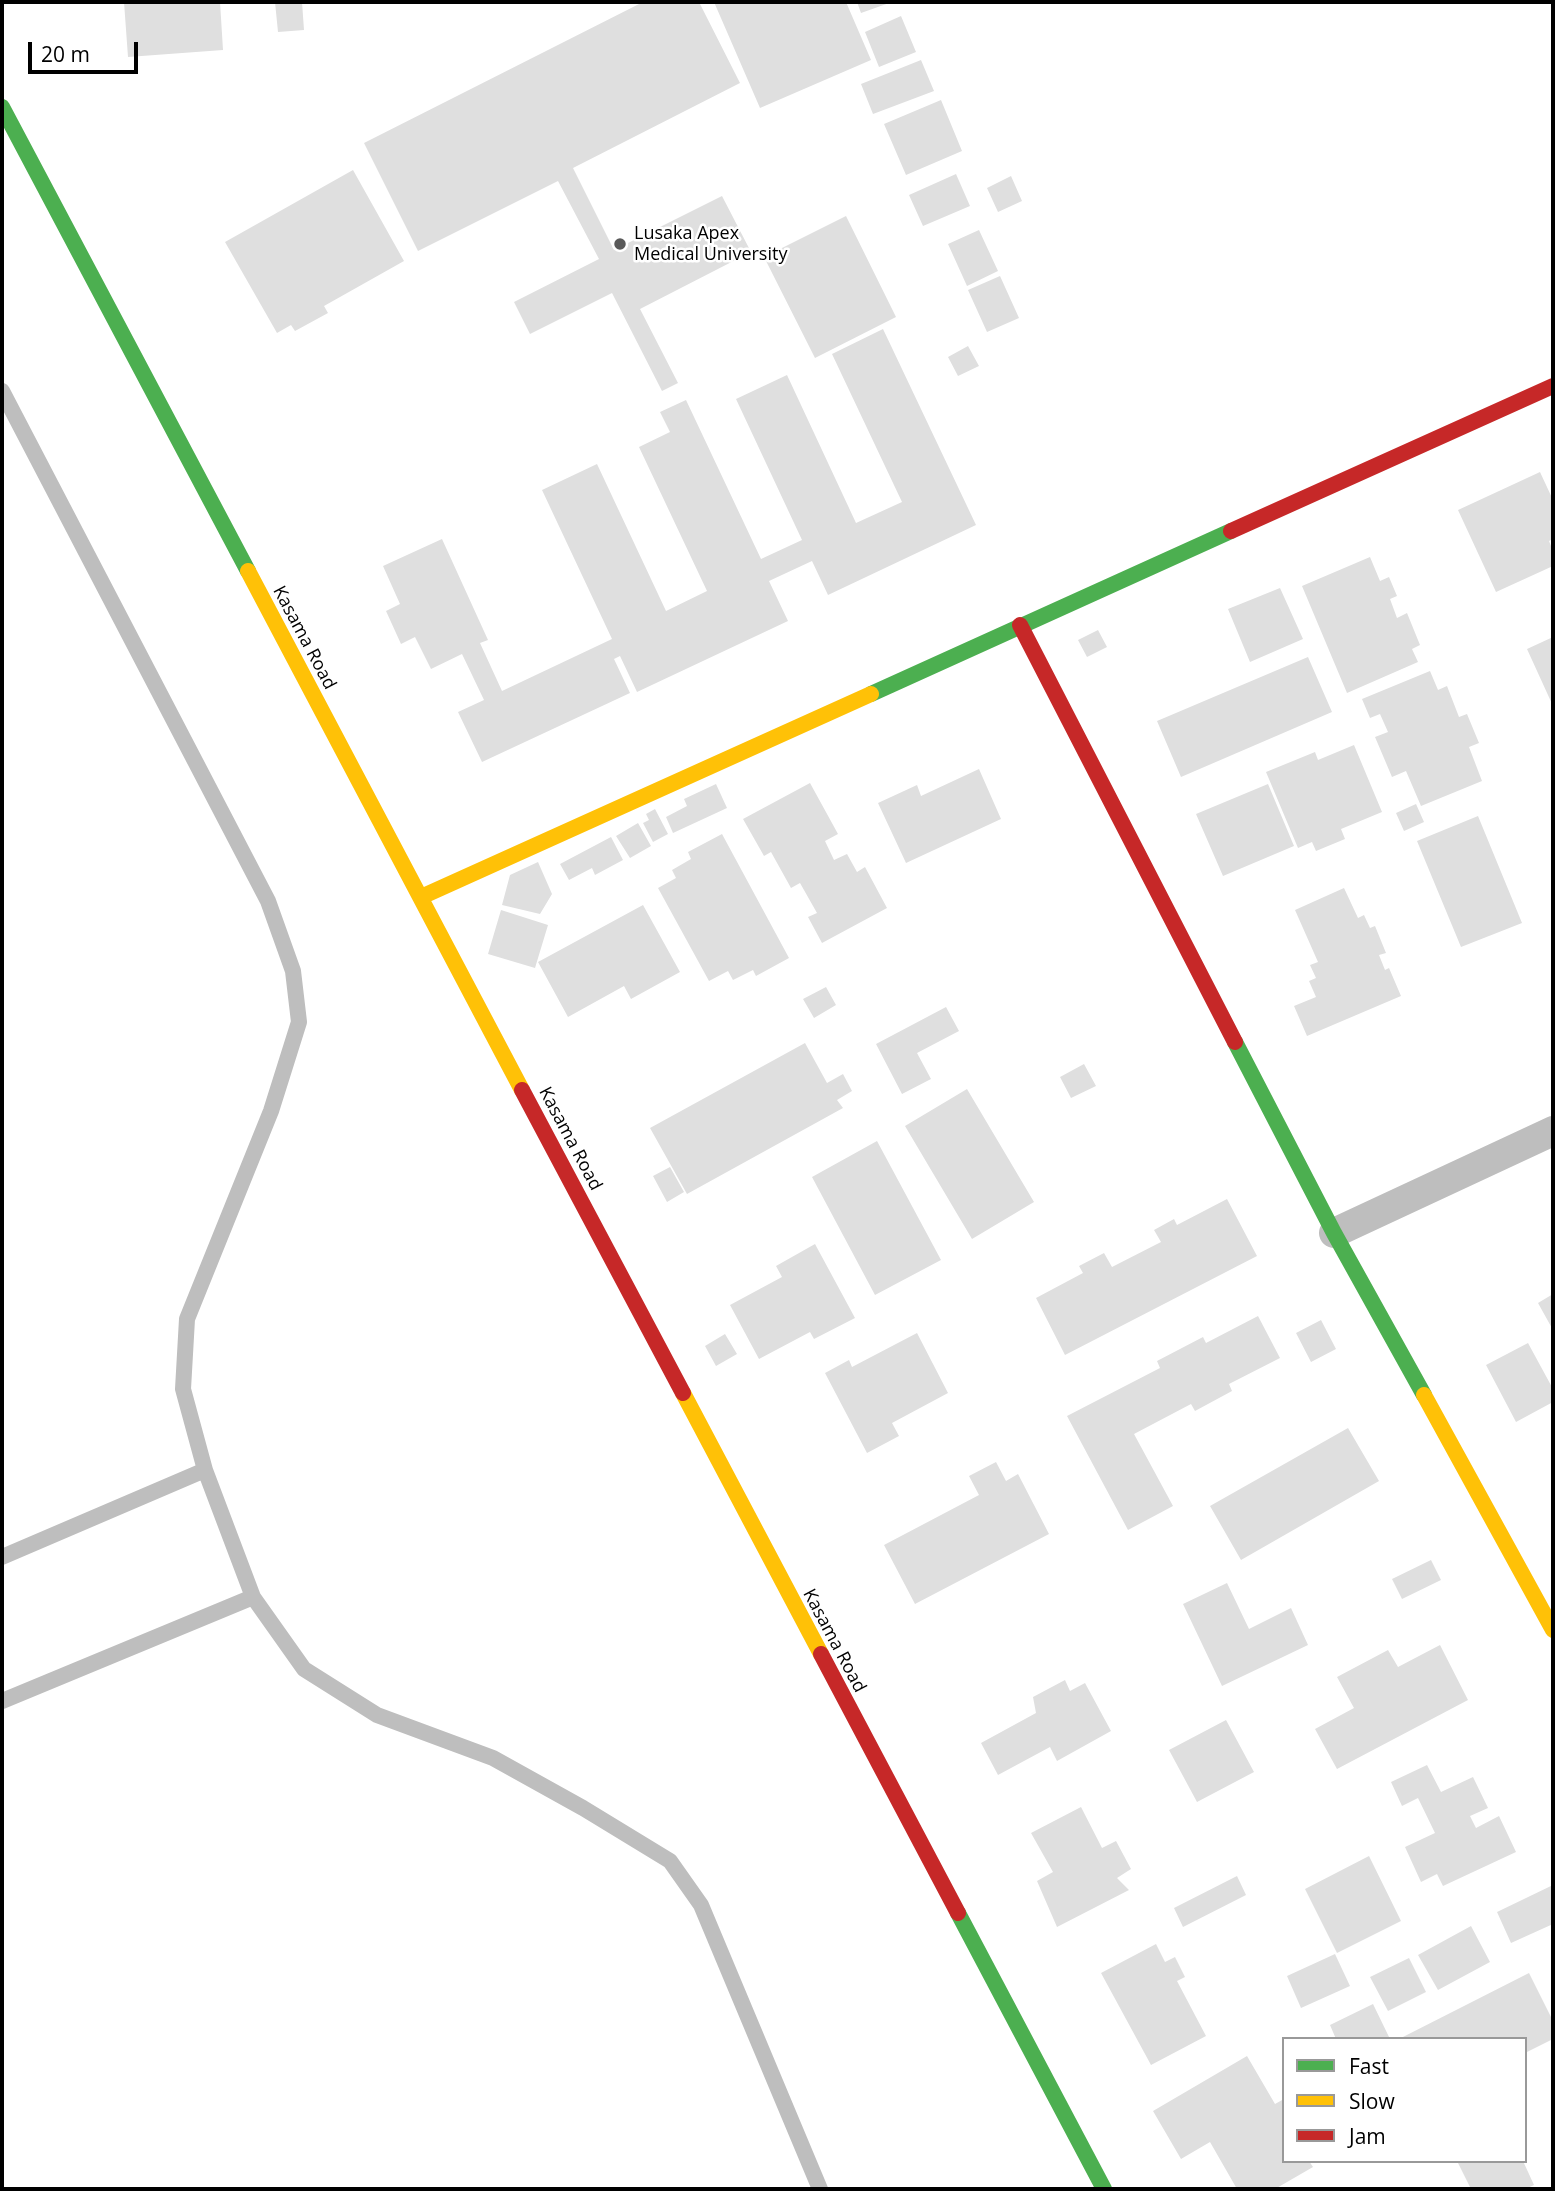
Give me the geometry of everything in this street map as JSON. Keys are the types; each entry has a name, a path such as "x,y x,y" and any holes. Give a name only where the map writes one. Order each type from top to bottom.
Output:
{"street":[{"name":"Kasama Road","path":"2,107 244,569 421,897 924,1853 1104,2189"},
{"path":"421,897 1553,386"},
{"path":"1020,625 1334,1233 1553,1630"},
{"path":"1334,1233 1553,1131"}],"lane":[{"path":"2,391 268,901 293,971 299,1023 271,1111 187,1319 183,1389 205,1470 253,1597 304,1669 377,1715 493,1758 670,1861 701,1905 820,2189"},
{"path":"2,1557 205,1470"},
{"path":"2,1702 253,1597"}],"building":[{"path":"124,2 220,2 223,50 128,57"},
{"path":"275,2 302,2 304,30 278,32"},
{"path":"643,2 699,2 740,83 573,168 614,250 722,196 751,252 640,309 678,383 662,391 612,293 530,334 514,302 599,259 558,181 418,251 364,143"},
{"path":"714,2 846,2 871,60 760,108"},
{"path":"857,2 892,2 861,13"},
{"path":"901,16 916,52 879,67 865,32"},
{"path":"921,60 934,91 873,114 861,84"},
{"path":"941,100 962,151 906,175 884,124"},
{"path":"353,170 404,261 324,306 328,313 295,331 291,325 277,333 225,242"},
{"path":"956,174 970,206 923,226 909,195"},
{"path":"1011,176 1022,201 998,212 987,188"},
{"path":"846,216 896,317 815,358 764,257"},
{"path":"979,230 998,271 967,286 948,244"},
{"path":"1000,276 1019,318 987,332 968,290"},
{"path":"883,329 976,525 828,595 812,561 769,581 788,621 637,692 620,656 614,659 630,693 482,762 458,712 484,700 462,654 431,669 415,637 401,644 386,611 400,604 383,566 442,539 488,640 480,643 502,691 612,639 542,490 597,464 666,611 707,591 639,447 670,432 660,412 686,400 761,559 802,540 736,399 787,375 856,523 902,502 832,354"},
{"path":"968,346 979,366 958,376 948,357"},
{"path":"1540,472 1553,500 1553,539 1549,541 1553,551 1553,566 1496,592 1458,510"},
{"path":"1370,557 1380,581 1389,577 1397,596 1390,599 1397,618 1407,613 1420,645 1412,649 1418,662 1347,693 1302,586"},
{"path":"1280,588 1303,639 1250,662 1228,609"},
{"path":"1098,630 1107,647 1087,657 1078,640"},
{"path":"1553,637 1553,706 1527,649"},
{"path":"1308,657 1332,712 1181,777 1157,721"},
{"path":"1430,671 1438,690 1447,686 1459,717 1467,714 1479,743 1469,747 1482,781 1421,806 1406,771 1392,777 1375,737 1388,732 1380,714 1370,718 1362,699"},
{"path":"1354,745 1382,812 1341,829 1345,839 1316,851 1312,842 1298,848 1266,772 1315,752 1318,760"},
{"path":"979,769 1001,819 906,863 878,803 917,785 921,796"},
{"path":"810,783 838,834 825,841 834,860 847,854 857,872 865,867 887,908 822,943 808,917 817,913 800,883 791,888 771,852 764,856 743,819"},
{"path":"716,784 727,808 673,833 666,817 687,806 684,799"},
{"path":"1268,784 1294,846 1223,876 1196,814"},
{"path":"1416,804 1424,822 1404,831 1396,813"},
{"path":"655,809 668,834 653,842 643,823 649,820 646,814"},
{"path":"1478,816 1522,923 1461,947 1417,841"},
{"path":"638,823 651,846 630,858 616,836"},
{"path":"722,834 789,958 756,976 753,970 733,980 728,971 709,981 658,888 676,878 672,870 691,859 688,852"},
{"path":"611,837 623,860 595,875 592,868 569,880 560,864"},
{"path":"538,862 552,894 540,914 502,905 510,875"},
{"path":"1344,888 1358,918 1364,915 1370,928 1375,926 1386,953 1379,955 1385,970 1389,968 1401,996 1307,1036 1294,1006 1316,997 1309,981 1316,978 1310,965 1318,962 1295,910"},
{"path":"643,905 680,972 631,999 624,986 568,1017 538,962"},
{"path":"501,910 548,925 535,968 488,954"},
{"path":"826,987 836,1005 814,1018 803,999"},
{"path":"946,1007 959,1031 917,1053 931,1079 902,1094 876,1044"},
{"path":"805,1043 827,1083 843,1074 852,1091 837,1100 843,1108 687,1194 650,1128"},
{"path":"1084,1064 1096,1086 1071,1098 1060,1077"},
{"path":"967,1089 1034,1202 972,1239 905,1126"},
{"path":"877,1141 941,1260 875,1295 812,1177"},
{"path":"670,1167 684,1192 667,1202 653,1176"},
{"path":"1227,1199 1257,1256 1065,1355 1036,1298 1083,1273 1079,1266 1104,1253 1112,1267 1161,1242 1154,1230 1174,1219 1177,1225"},
{"path":"815,1244 855,1318 814,1339 810,1332 759,1359 730,1305 782,1277 776,1266"},
{"path":"1553,1294 1553,1330 1538,1303"},
{"path":"1258,1316 1280,1358 1229,1384 1232,1391 1195,1411 1191,1404 1134,1434 1173,1506 1128,1530 1067,1416 1160,1368 1157,1361 1203,1337 1206,1343"},
{"path":"1321,1320 1336,1349 1311,1362 1296,1333"},
{"path":"917,1333 948,1393 892,1423 899,1436 867,1453 825,1373 849,1360 852,1367"},
{"path":"725,1334 737,1354 716,1366 705,1346"},
{"path":"1528,1343 1553,1389 1553,1402 1516,1422 1486,1365"},
{"path":"1348,1428 1379,1481 1241,1560 1210,1506"},
{"path":"996,1462 1006,1481 1018,1474 1049,1534 915,1604 884,1545 979,1495 969,1476"},
{"path":"1431,1560 1441,1580 1402,1599 1392,1579"},
{"path":"1227,1583 1249,1629 1291,1608 1308,1645 1222,1686 1183,1604"},
{"path":"1440,1645 1468,1700 1337,1769 1315,1729 1354,1708 1337,1677 1388,1650 1398,1667"},
{"path":"1065,1680 1070,1691 1085,1683 1111,1731 1057,1761 1050,1747 998,1775 981,1743 1036,1713 1033,1697"},
{"path":"1226,1720 1254,1772 1197,1802 1169,1750"},
{"path":"1427,1765 1441,1792 1473,1777 1488,1808 1470,1816 1476,1828 1499,1816 1516,1852 1443,1886 1437,1874 1421,1882 1405,1847 1435,1833 1418,1798 1402,1806 1391,1782"},
{"path":"1081,1807 1102,1848 1116,1841 1131,1869 1117,1878 1129,1890 1057,1927 1037,1881 1053,1872 1031,1833"},
{"path":"1369,1856 1401,1921 1337,1953 1305,1889"},
{"path":"1237,1876 1246,1895 1183,1927 1174,1908"},
{"path":"1553,1885 1553,1924 1511,1943 1497,1912"},
{"path":"1471,1926 1490,1962 1438,1990 1418,1955"},
{"path":"1156,1944 1165,1962 1175,1957 1185,1977 1177,1981 1206,2036 1151,2065 1101,1973"},
{"path":"1335,1954 1350,1986 1301,2008 1287,1976"},
{"path":"1409,1958 1426,1992 1388,2011 1370,1977"},
{"path":"1529,1973 1553,2021 1553,2039 1527,2052 1527,2037 1403,2037"},
{"path":"1373,2004 1389,2037 1335,2037 1330,2025"},
{"path":"1247,2056 1275,2104 1282,2100 1282,2163 1310,2163 1313,2167 1275,2189 1237,2189 1210,2142 1181,2159 1153,2111"},
{"path":"1458,2163 1524,2163 1534,2185 1525,2189 1471,2189"}],"traffic: fast":[{"path":"2,107 248,571"},
{"path":"871,694 1231,531"},
{"path":"1235,1042 1334,1233 1424,1395"},
{"path":"958,1913 1104,2189"}],"traffic: slow":[{"path":"248,571 522,1090"},
{"path":"421,897 871,694"},
{"path":"683,1393 821,1654"},
{"path":"1424,1395 1553,1630"}],"traffic: jam":[{"path":"1231,531 1553,386"},
{"path":"1020,625 1235,1042"},
{"path":"522,1090 683,1393"},
{"path":"821,1654 958,1913"}],"place":[{"name":"Lusaka Apex Medical University","path":"620,244"}]}
